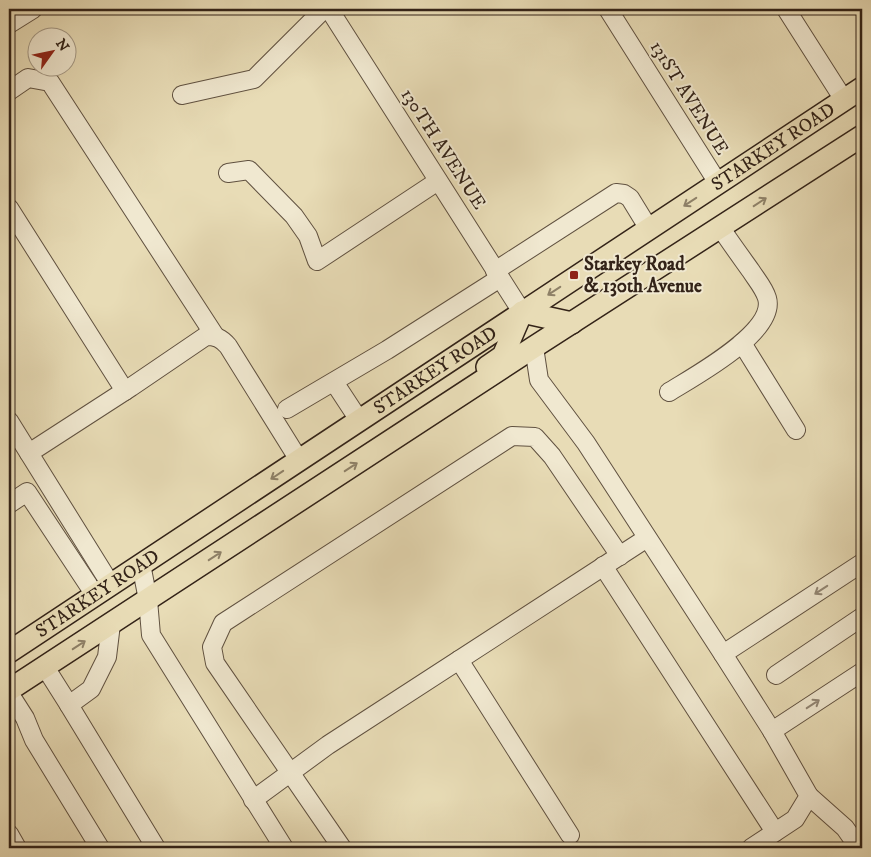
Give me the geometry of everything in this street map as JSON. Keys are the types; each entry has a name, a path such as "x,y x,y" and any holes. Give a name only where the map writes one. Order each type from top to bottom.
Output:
{"main road":[{"name":"STARKEY ROAD","path":"9,652 862,88"},
{"name":"STARKEY ROAD","path":"9,692 534,347 862,136"},
{"path":"422,421 427,405 503,356 522,312 572,323"}],"street":[{"path":"9,24 34,9"},
{"path":"182,95 254,79 324,9"},
{"name":"130TH AVENUE","path":"329,9 522,312"},
{"name":"131ST AVENUE","path":"608,9 718,183"},
{"path":"786,9 844,100"},
{"path":"9,91 28,78 50,82 215,336 228,346 299,460"},
{"path":"228,173 249,170 294,216 308,236 317,261 438,181"},
{"path":"287,409 334,382 498,274 616,193 624,194 630,198 649,229"},
{"path":"9,208 125,391"},
{"path":"669,392 734,351 762,321 767,309 767,298 761,287 720,227"},
{"path":"29,453 206,336 215,336"},
{"path":"742,343 796,430"},
{"path":"534,347 539,380 586,443 723,654 772,731 809,796 845,828 859,848"},
{"path":"334,382 359,420"},
{"path":"9,421 29,453 103,590"},
{"path":"342,848 215,663 212,646 223,623 512,436 535,437 547,450 620,556"},
{"path":"9,504 27,492 103,590"},
{"path":"253,800 328,745 647,538"},
{"path":"723,654 862,563"},
{"path":"141,564 148,600 151,635 284,848"},
{"path":"603,566 774,832"},
{"path":"776,675 862,617"},
{"path":"70,705 91,689 107,657 111,624"},
{"path":"459,660 570,834"},
{"path":"45,667 156,848"},
{"path":"772,731 862,672"},
{"path":"9,692 25,718 34,740 100,848"},
{"path":"751,848 795,819 809,796"},
{"path":"9,834 17,848"}],"place":[{"name":"Starkey Road & 130th Avenue","path":"574,275"}]}
